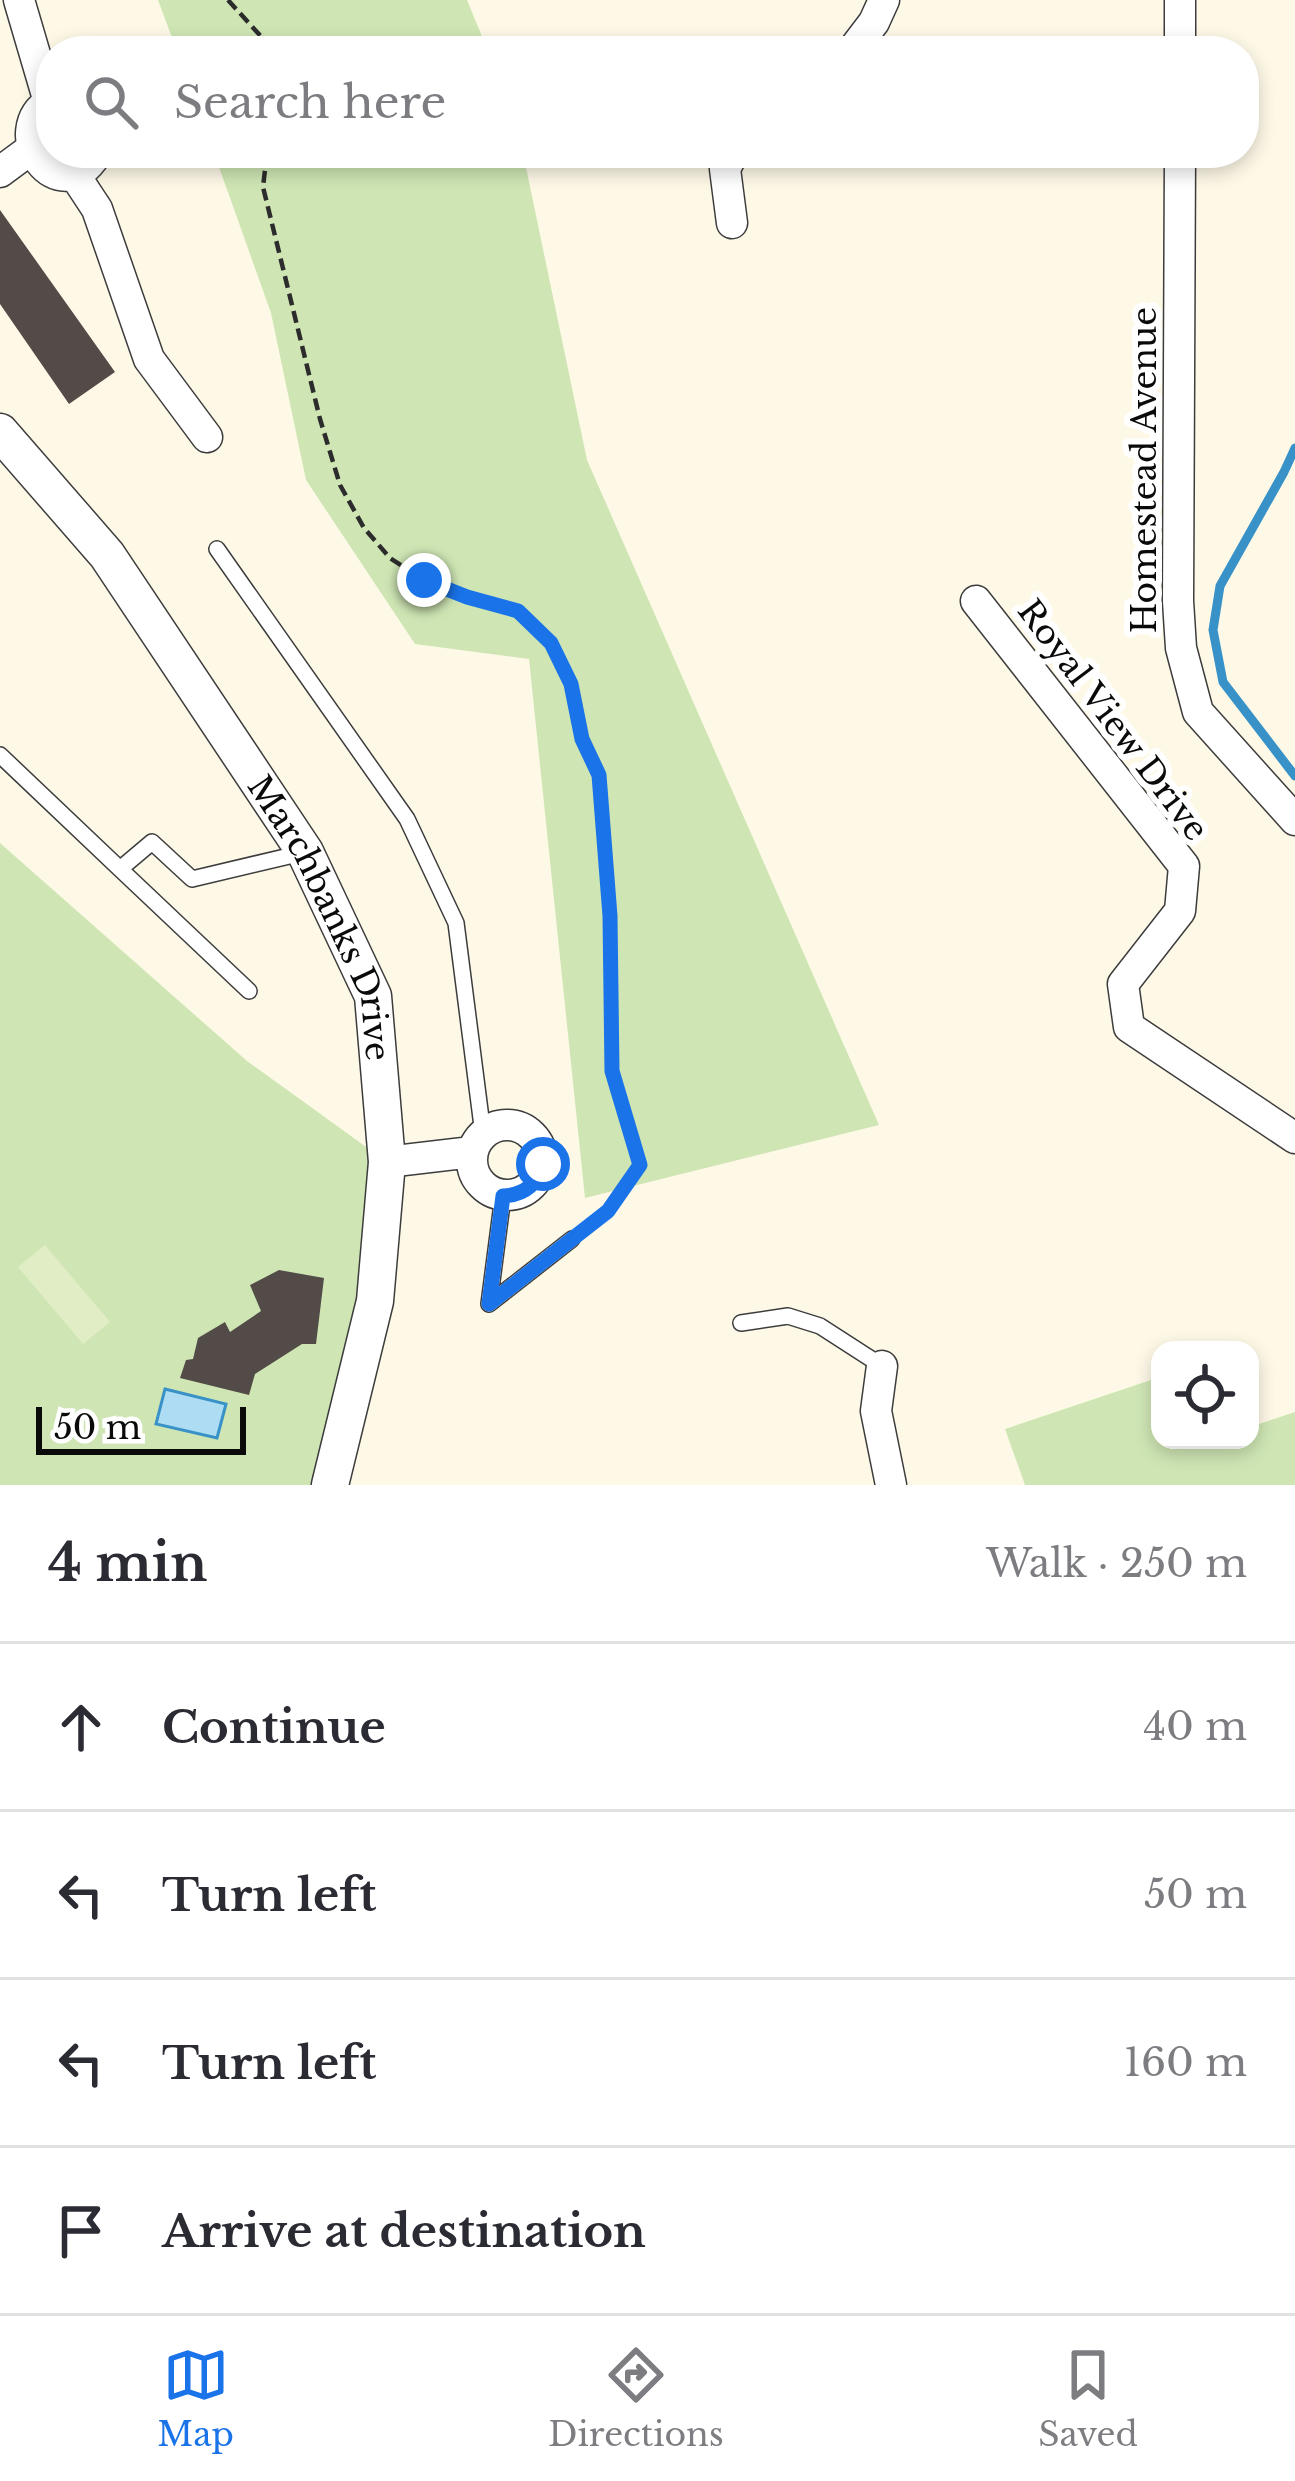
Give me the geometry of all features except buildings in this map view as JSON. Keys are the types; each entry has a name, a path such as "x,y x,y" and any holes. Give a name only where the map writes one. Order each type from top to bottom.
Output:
{"street":[{"path":"19,0 36,56"},
{"path":"863,36 884,0"},
{"path":"1180,0 1180,36"},
{"path":"36,111 27,123 24,142 36,165"},
{"path":"0,172 27,152"},
{"path":"39,168 52,175 73,168"},
{"path":"86,168 149,359 207,437"},
{"path":"726,168 732,223"},
{"name":"Homestead Avenue","path":"1180,168 1181,648 1198,712 1295,820"},
{"name":"Marchbanks Drive","path":"0,432 107,555 304,852 373,996 387,1162 375,1301 330,1485"},
{"name":"Royal View Drive","path":"976,601 1184,866 1180,911 1123,984 1129,1027 1295,1138"},
{"path":"387,1162 478,1143 502,1125 514,1125 540,1146 543,1164 535,1184 515,1196 491,1193 475,1176 478,1143"},
{"path":"882,1366 876,1411 891,1485"}],"lane":[{"path":"217,549 407,819 456,923 478,1143"},
{"path":"0,755 250,991"},
{"path":"121,868 152,842 192,879 304,852"},
{"path":"503,1196 489,1304 572,1239"},
{"path":"741,1323 788,1316 837,1336 882,1366"}],"path":[{"path":"228,0 261,36"},
{"path":"265,168 263,187 320,419 340,484 364,528 390,558 424,580 518,611 551,643 571,684 582,739 599,775 610,916 612,1071 640,1165 608,1211 572,1239"}],"green space":[{"path":"158,0 467,0 482,36 171,36"},
{"path":"219,168 526,168 587,460 879,1125 585,1198 529,659 415,644 306,480 271,313"},
{"path":"0,843 247,1061 387,1162 330,1485 0,1485"},
{"path":"45,1245 110,1322 83,1344 18,1267"},
{"path":"1151,1380 1151,1449 1259,1449 1259,1424 1295,1412 1295,1485 1025,1485 1005,1429"}],"water":[{"path":"165,1389 226,1404 217,1438 156,1424"}],"waterway":[{"path":"1295,448 1220,586 1213,630 1223,682 1295,776"}],"route":[{"path":"424,580 518,611 551,643 571,684 582,739 599,775 610,916 612,1071 640,1165 608,1211 489,1304 503,1196 515,1196 535,1184 543,1164"}]}
